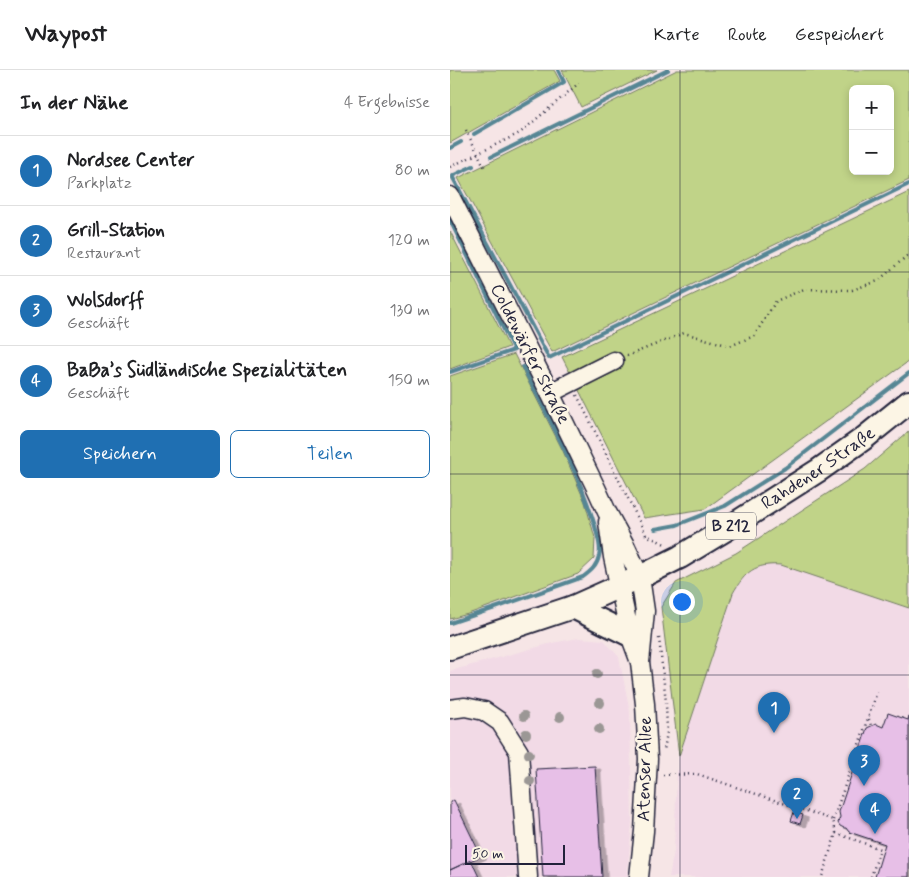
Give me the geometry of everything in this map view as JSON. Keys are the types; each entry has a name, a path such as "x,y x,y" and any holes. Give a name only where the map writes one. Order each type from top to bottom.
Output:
{"main road":[{"name":"Rahdener Straße","path":"619,586 672,561 733,525 863,440 909,402"},
{"name":"B 212","path":"450,648 573,607 619,586"},
{"path":"573,607 630,635"}],"street":[{"name":"Coldewärfer Straße","path":"450,196 550,393 640,577"},
{"path":"550,393 614,361"},
{"name":"Coldewärfer Straße","path":"607,512 619,586"},
{"name":"Atenser Allee","path":"639,877 648,759 645,704 640,662 645,611 640,577"},
{"name":"Atenser Allee","path":"619,586 630,635 640,662"},
{"path":"450,710 466,707 484,712 500,722 519,752 528,877"}],"path":[{"path":"450,167 520,133 579,83"},
{"path":"466,130 485,168"},
{"path":"614,361 684,333 730,346 754,336 776,302 804,289 852,290 878,281 909,254"},
{"path":"571,382 646,535 664,544 672,561"},
{"path":"833,820 877,692"},
{"path":"868,718 871,726"},
{"path":"661,775 697,774 833,820 836,825 836,833 822,877"},
{"path":"836,833 880,849 879,859 871,877"}],"shaded area":[{"path":"769,564 781,565 909,608 909,877 669,877 674,851 679,756 733,593 749,572"},
{"path":"579,638 604,640 619,657 630,712 632,822 627,877 450,877 450,671 552,643"}],"green space":[{"path":"450,70 554,70 560,81 450,143"},
{"path":"562,70 657,70 581,107"},
{"path":"677,70 909,70 909,180 552,352 458,178"},
{"path":"909,192 909,361 705,509 644,518 562,357"},
{"path":"450,231 509,347 450,369"},
{"path":"514,354 563,451 585,502 595,538 594,559 578,574 450,619 450,376"},
{"path":"909,431 909,608 781,565 758,567 752,570 742,579 733,593 679,756 661,607 676,583 736,553 865,469"}],"building":[{"path":"888,713 908,720 909,716 909,877 875,877 885,844 849,832 838,823 839,812 867,728 876,724 883,727"},
{"path":"595,766 602,877 543,877 536,769"},
{"path":"454,800 481,856 450,870 450,802"},
{"path":"794,812 803,815 800,824 791,821"},
{"path":"471,860 479,877 450,877 450,870"}],"waterway":[{"path":"474,134 564,82 558,70"},
{"path":"491,157 668,70"},
{"path":"450,148 461,142"},
{"path":"473,166 452,176 549,358 909,184"},
{"path":"450,220 514,350 450,372"},
{"path":"450,623 583,577 589,573 598,560 600,552 599,541 588,505 562,445 523,367"},
{"path":"655,529 677,525 725,506 785,468 909,373"}],"place":[{"name":"Nordsee Center","path":"774,733"},
{"name":"Wolsdorff","path":"864,786"},
{"name":"Grill-Station","path":"797,819"},
{"name":"BaBa’s Südländische Spezialitäten","path":"875,834"}]}
